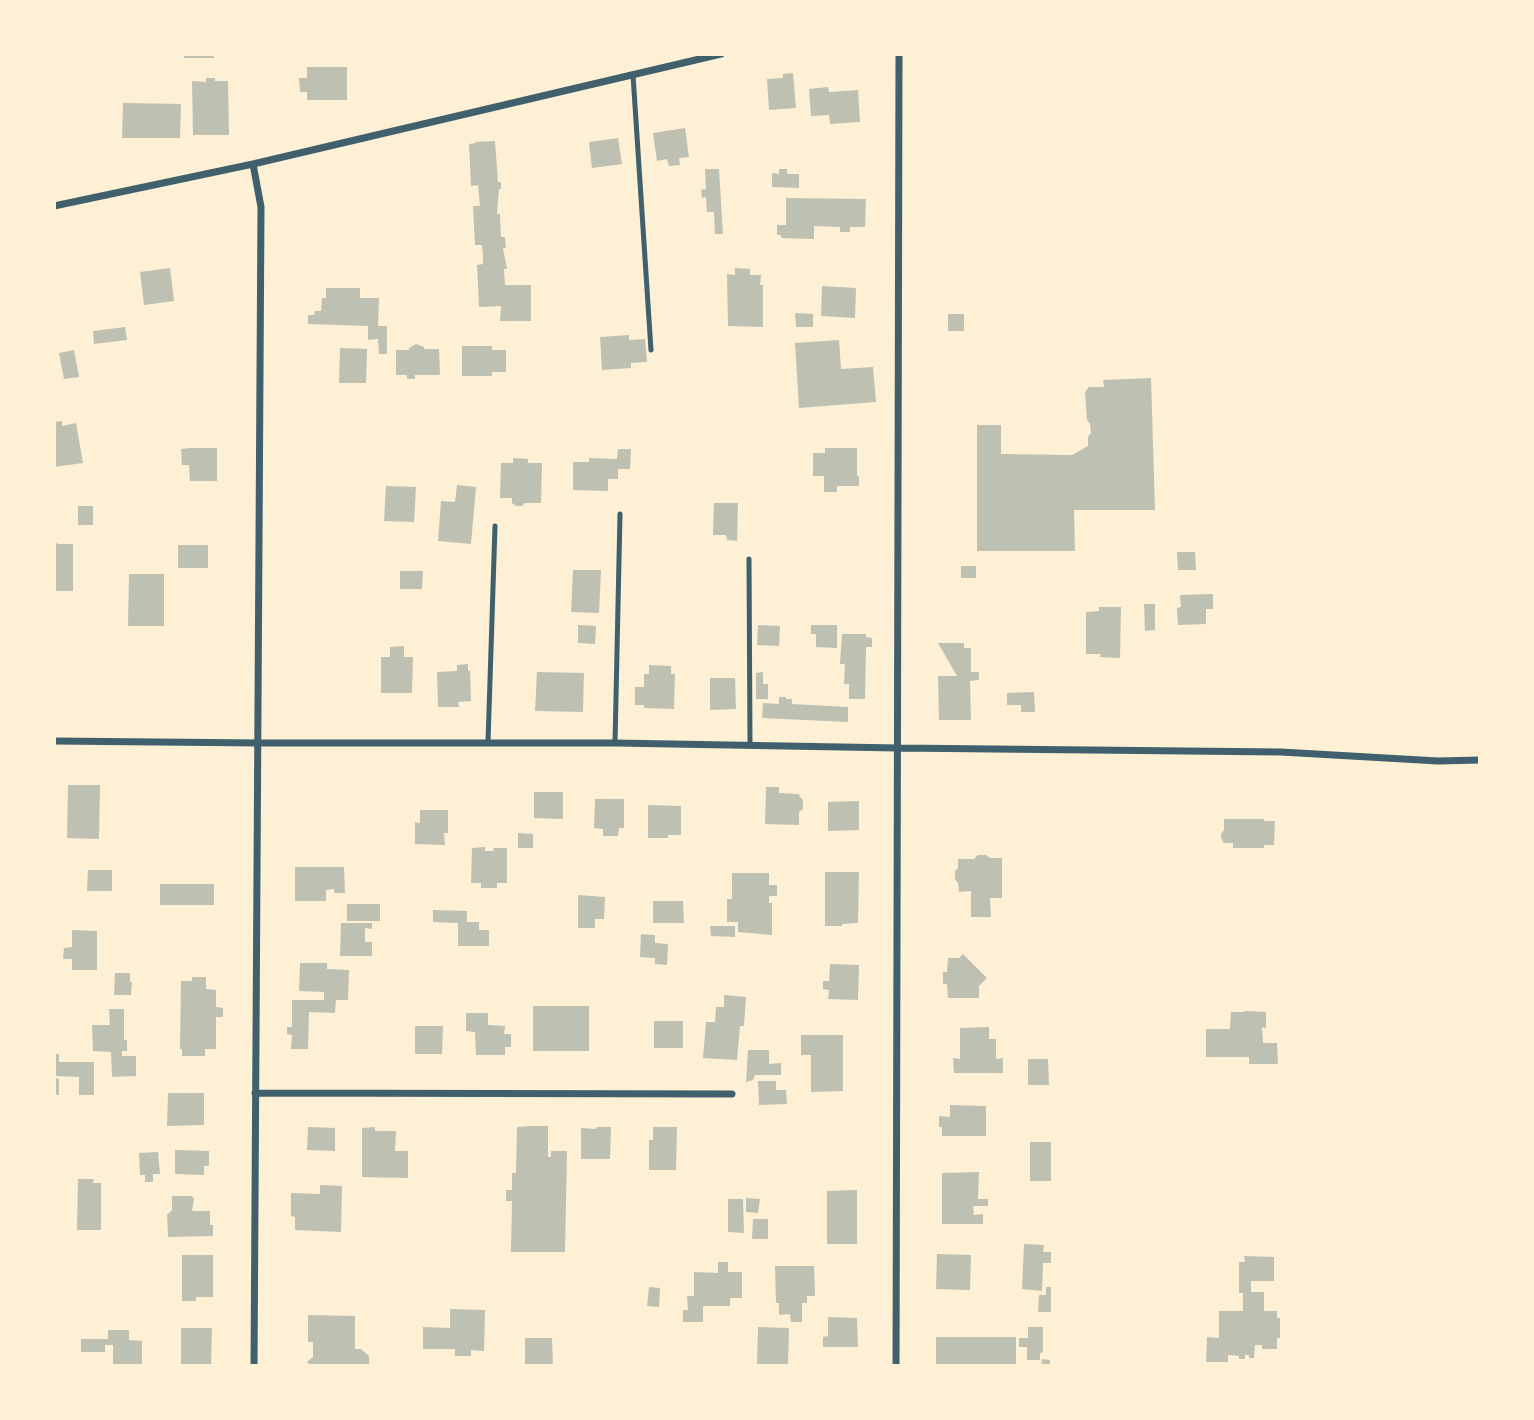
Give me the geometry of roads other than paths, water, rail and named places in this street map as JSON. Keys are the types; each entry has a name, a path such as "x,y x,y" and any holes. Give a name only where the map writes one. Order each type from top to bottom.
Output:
{"street":[{"path":"54,206 253,164 721,54"},
{"path":"895,1366 899,54"},
{"path":"253,164 261,207 254,1366"},
{"path":"54,741 615,743 1281,752 1438,761 1480,760"},
{"path":"256,1093 732,1094"}],"lane":[{"path":"634,75 651,350"},
{"path":"615,743 620,514"},
{"path":"488,742 495,526"},
{"path":"749,559 750,745"}]}
